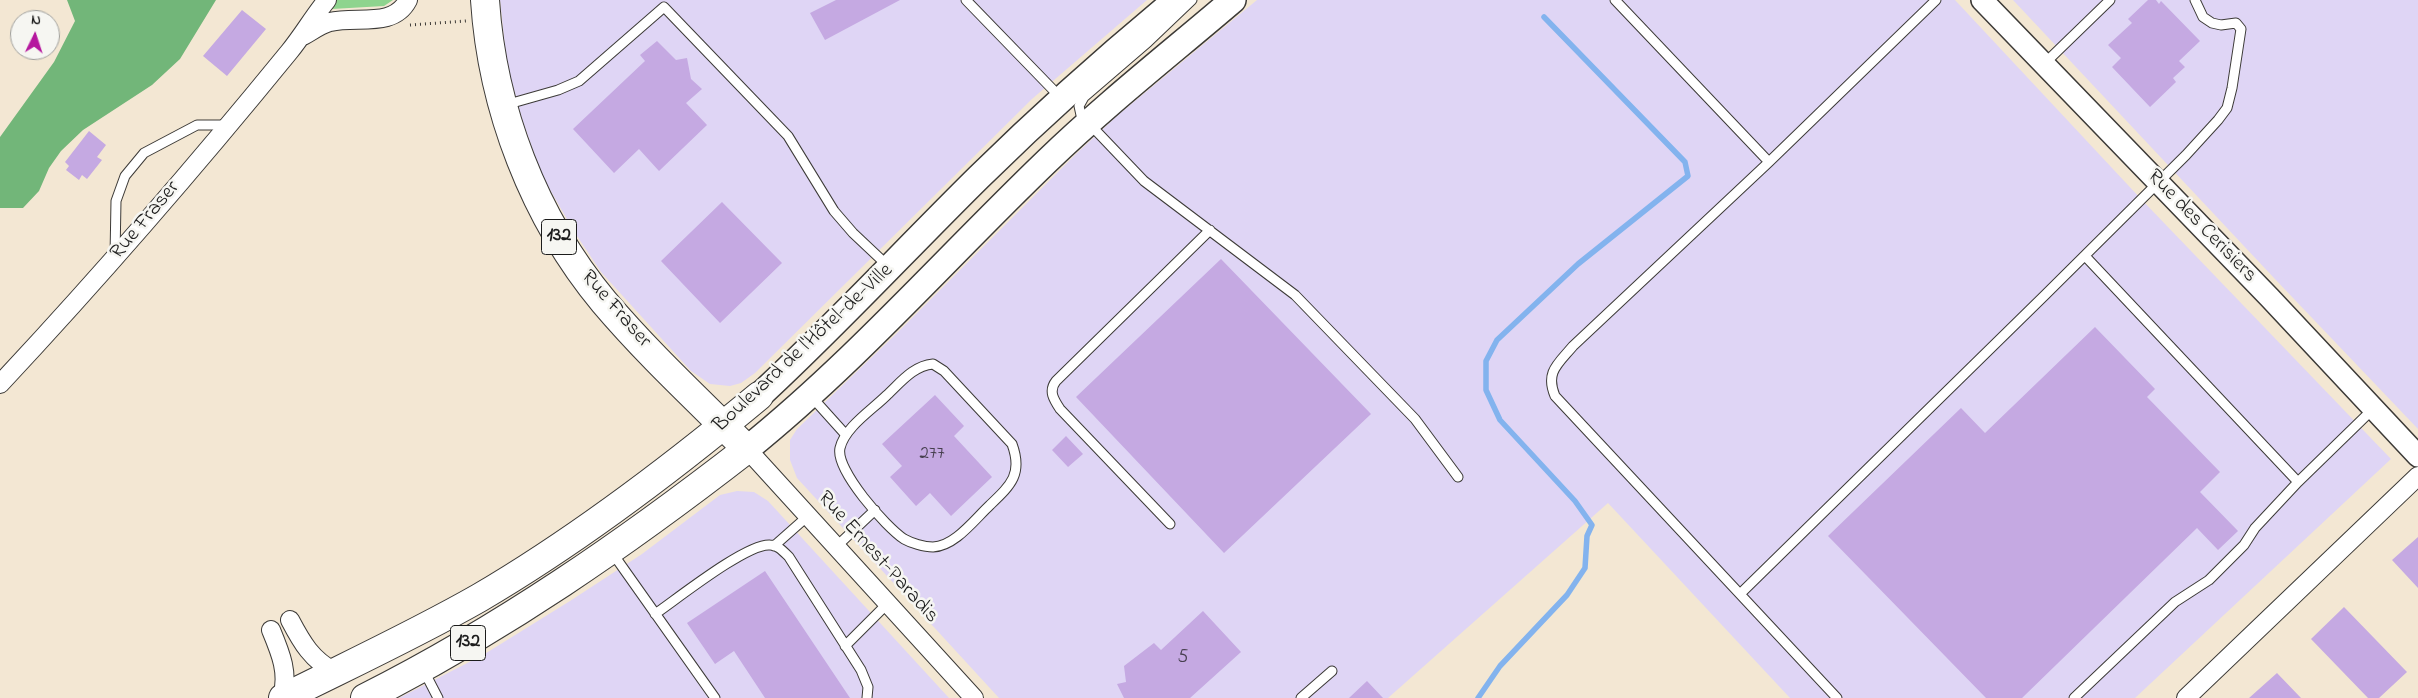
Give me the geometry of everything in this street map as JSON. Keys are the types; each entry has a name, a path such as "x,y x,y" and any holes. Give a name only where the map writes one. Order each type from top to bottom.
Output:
{"main road":[{"name":"Boulevard de l'Hôtel-de-Ville","path":"283,698 437,621 529,567 611,512 724,426 839,320 979,177 1061,98 1176,0"},
{"name":"Boulevard de l'Hôtel-de-Ville","path":"364,698 423,669 490,630 611,551 747,449 810,395 1088,123 1233,0"},
{"name":"Rue Fraser","path":"486,10 492,59 503,106 513,138 547,216 582,274 605,303 747,449"}],"street":[{"name":"Rue Fraser","path":"0,384 115,258 288,53 327,0"},
{"path":"300,38 317,27 332,22 388,18 399,12 408,0"},
{"name":"Rue des Cerisiers","path":"1982,0 2418,456"},
{"name":"Rue Ernest-Paradis","path":"747,449 974,698"},
{"path":"2186,698 2418,476"},
{"path":"290,620 305,648 314,659 335,672"},
{"path":"271,630 286,673 283,698"}],"lane":[{"path":"966,0 1061,98"},
{"path":"1192,0 1148,42 1080,101 1079,110 1088,123 1140,178 1294,295 1415,419 1458,477"},
{"path":"1615,0 1769,162"},
{"path":"1837,698 1554,396 1550,384 1552,372 1572,346 1769,162 1936,0"},
{"path":"2044,64 2110,0"},
{"path":"1740,594 2085,256 2218,120 2227,108 2241,29 2236,23 2221,25 2203,17 2195,0"},
{"path":"503,106 558,90 579,81 664,7 788,136 834,211 853,234 890,267"},
{"path":"115,258 114,226 116,201 124,176 144,153 197,125 227,125"},
{"path":"1170,524 1060,409 1052,398 1051,391 1056,381 1210,230"},
{"path":"2085,256 2298,482"},
{"path":"933,364 944,371 1012,444 1017,457 1017,472 1006,490 947,544 932,547 904,539 875,510 847,476 840,462 840,449 846,435 909,374 922,365 933,364"},
{"path":"810,395 846,435"},
{"path":"2074,698 2175,602 2209,580 2244,545 2255,528 2298,482 2373,408"},
{"path":"837,546 875,510"},
{"path":"774,546 809,515"},
{"path":"655,614 747,551 762,546 774,546 781,549 788,557 861,670 868,687 867,698"},
{"path":"611,551 715,698"},
{"path":"845,646 888,604"},
{"path":"423,669 438,698"},
{"path":"1301,698 1332,671"}],"path":[{"path":"388,18 405,25 486,10"}],"shaded area":[{"path":"500,0 1147,0 1032,99 755,373 741,383 730,386 710,384 691,371 601,272 575,233 542,176 522,119 507,65"},
{"path":"1257,0 1955,0 2141,199 2391,459 2135,698 1790,698 1608,503 1388,698 999,698 797,478 790,460 790,440 797,429 894,336 1077,153 1118,115"},
{"path":"2013,0 2418,0 2418,429 2274,278"},
{"path":"737,491 754,492 768,501 949,698 399,698 483,655 642,554 720,495"}],"green space":[{"path":"67,0 216,0 180,59 152,85 83,130 61,151 49,168 39,191 23,208 0,208 0,137 55,60 60,60 60,50 75,21"},
{"path":"336,0 393,0 384,6 332,9 331,4"}],"building":[{"path":"836,0 900,0 825,40 810,13"},
{"path":"2148,0 2156,0 2159,4 2161,1 2200,41 2179,61 2185,67 2173,78 2176,82 2150,107 2112,67 2121,58 2108,45 2132,23 2128,19"},
{"path":"242,10 266,29 227,76 203,56"},
{"path":"657,41 676,60 687,58 691,79 702,89 686,103 707,125 659,171 639,149 614,173 573,129 645,61 640,55"},
{"path":"89,131 106,145 97,157 102,160 87,179 82,175 79,180 66,170 69,166 65,162"},
{"path":"722,202 782,263 720,323 661,261"},
{"path":"1221,259 1371,414 1224,553 1076,397"},
{"path":"2095,327 2155,389 2147,397 2220,472 2200,492 2238,531 2218,550 2197,528 2022,698 1986,698 1828,536 1961,408 1985,433"},
{"path":"935,395 964,426 954,436 992,477 951,516 930,493 916,506 890,477 902,466 882,444"},
{"path":"1066,436 1083,454 1068,467 1052,450"},
{"path":"2418,537 2418,588 2392,560"},
{"path":"765,571 850,698 765,698 734,651 715,664 687,623"},
{"path":"2344,607 2407,672 2379,698 2368,698 2311,639"},
{"path":"1203,611 1241,652 1190,698 1124,698 1117,684 1126,682 1124,666 1154,643 1161,650"},
{"path":"2277,673 2301,698 2249,698"},
{"path":"1367,681 1383,698 1349,698"}],"waterway":[{"path":"1478,698 1500,666 1567,595 1585,568 1587,536 1592,525 1575,501 1500,420 1486,390 1486,361 1497,340 1578,264 1688,176 1685,162 1544,17"}]}
